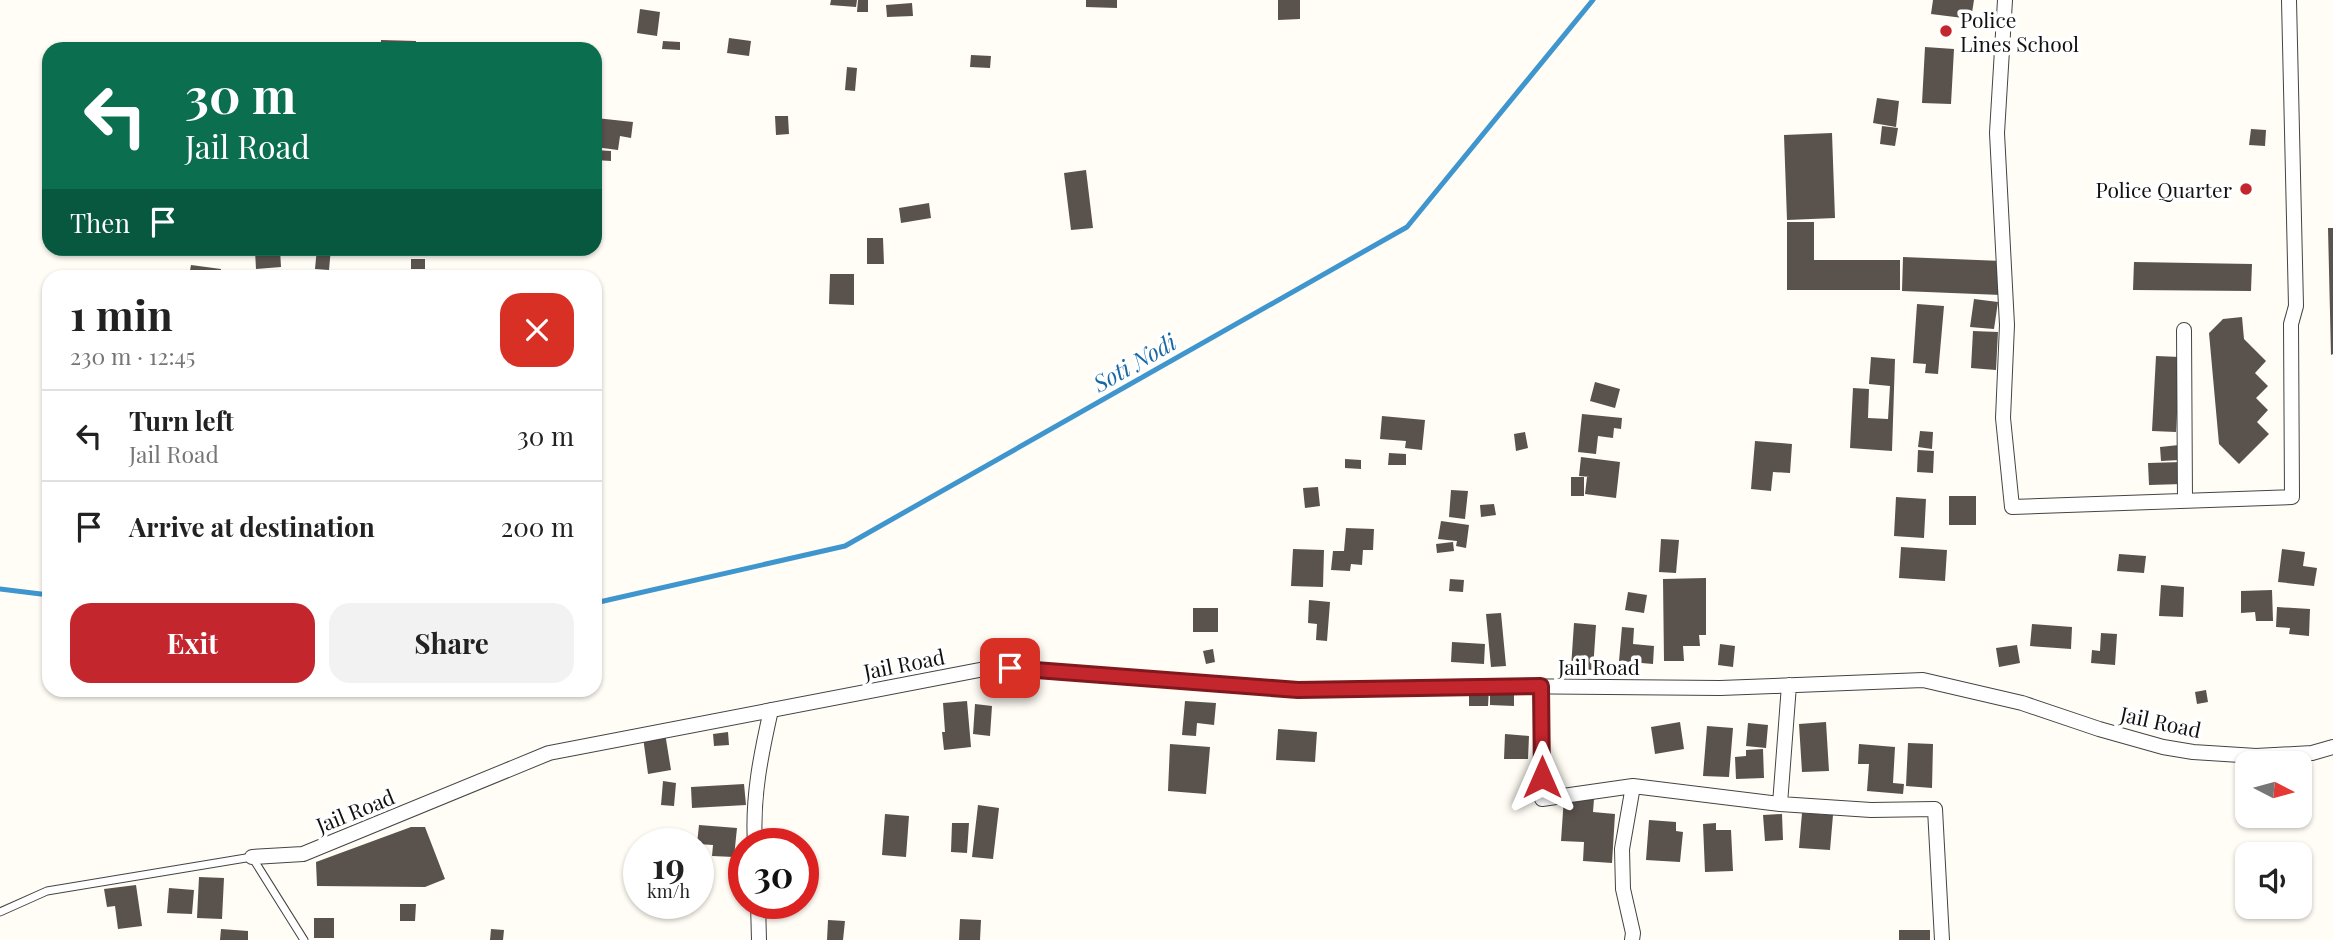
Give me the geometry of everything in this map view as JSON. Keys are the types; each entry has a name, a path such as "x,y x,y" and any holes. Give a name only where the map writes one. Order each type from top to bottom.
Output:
{"street":[{"path":"2005,0 1997,133 2007,326 2003,418 2012,507 2292,497 2291,324 2296,306 2289,0"},
{"path":"2184,330 2185,501"},
{"name":"Jail Road","path":"252,857 303,854 549,753 995,667 1298,690 1541,686 1720,688 1923,680 2022,703 2135,739 2193,752 2256,756 2312,753 2333,747"},
{"path":"1780,804 1789,685"},
{"path":"1541,686 1542,799 1633,786 1780,804 1871,810 1935,809 1942,940"},
{"path":"754,828 759,764 771,709"},
{"path":"1632,940 1633,933 1623,889 1622,849 1633,786"},
{"path":"758,919 759,940"}],"lane":[{"path":"0,912 47,891 252,857 304,940"}],"building":[{"path":"831,0 857,0 856,7 830,5"},
{"path":"858,0 868,0 868,12 857,12"},
{"path":"1086,0 1117,0 1117,8 1086,7"},
{"path":"1278,0 1300,0 1300,19 1278,20"},
{"path":"1933,0 1974,0 1971,19 1931,14"},
{"path":"912,3 913,16 887,17 886,5"},
{"path":"640,9 660,12 657,36 637,33"},
{"path":"729,38 751,41 749,56 727,53"},
{"path":"381,40 416,41 416,42"},
{"path":"663,41 680,42 680,50 662,49"},
{"path":"1925,47 1954,49 1951,104 1922,103"},
{"path":"971,55 991,56 990,68 970,67"},
{"path":"847,67 857,68 855,91 845,90"},
{"path":"1877,98 1899,101 1896,127 1873,123"},
{"path":"775,116 788,116 789,134 776,135"},
{"path":"602,119 633,122 631,138 620,136 618,150 602,148"},
{"path":"1882,126 1898,128 1895,146 1880,144"},
{"path":"2251,129 2266,130 2265,146 2249,145"},
{"path":"1832,133 1835,218 1787,220 1784,135"},
{"path":"602,150 611,151 611,161 602,160"},
{"path":"1086,170 1093,228 1071,230 1064,173"},
{"path":"929,203 931,218 901,223 899,208"},
{"path":"1787,222 1814,222 1814,260 1900,260 1900,290 1787,290"},
{"path":"2328,228 2333,228 2331,355"},
{"path":"867,238 883,238 884,264 867,264"},
{"path":"255,256 280,256 281,267 256,269"},
{"path":"316,256 330,256 329,270 315,269"},
{"path":"1903,257 2002,261 2001,295 1902,291"},
{"path":"411,259 425,259 425,269 411,269"},
{"path":"2134,262 2252,264 2251,291 2133,290"},
{"path":"191,265 221,269 221,270 190,270"},
{"path":"830,274 854,274 854,305 829,304"},
{"path":"1974,299 1998,302 1994,329 1970,327"},
{"path":"1917,304 1944,306 1938,374 1925,373 1926,364 1913,363"},
{"path":"2242,317 2244,339 2266,361 2255,373 2268,386 2256,398 2268,410 2257,422 2269,434 2239,464 2219,444 2209,333 2223,319"},
{"path":"1973,331 1998,332 1996,370 1971,368"},
{"path":"2156,356 2180,357 2176,432 2152,431"},
{"path":"1871,357 1895,359 1892,451 1850,448 1853,388 1869,389 1868,418 1888,419 1890,386 1869,384"},
{"path":"1595,382 1620,389 1615,408 1590,401"},
{"path":"1582,414 1622,418 1621,429 1614,428 1613,438 1598,436 1596,454 1578,452"},
{"path":"1382,416 1425,420 1422,450 1405,448 1406,441 1380,439"},
{"path":"1920,431 1933,432 1932,449 1918,447"},
{"path":"1525,432 1528,448 1516,451 1514,434"},
{"path":"1755,441 1792,444 1790,473 1773,472 1771,491 1751,489"},
{"path":"2179,445 2180,460 2161,461 2160,447"},
{"path":"1918,450 1934,451 1933,473 1917,472"},
{"path":"1389,453 1406,454 1406,465 1388,465"},
{"path":"1581,457 1620,462 1616,498 1585,494 1587,477 1590,477 1579,476"},
{"path":"1345,459 1361,460 1361,469 1345,468"},
{"path":"2182,462 2183,484 2149,485 2148,463"},
{"path":"1571,477 1584,477 1584,496 1571,496"},
{"path":"1318,487 1320,506 1305,508 1303,488"},
{"path":"1451,490 1468,491 1465,519 1449,517"},
{"path":"1949,496 1976,496 1976,525 1949,525"},
{"path":"1896,497 1926,499 1924,538 1894,536"},
{"path":"1494,504 1496,515 1481,517 1480,505"},
{"path":"1441,521 1469,525 1466,548 1456,546 1457,541 1438,539"},
{"path":"1346,528 1374,529 1373,550 1363,550 1362,565 1351,564 1350,571 1331,570 1333,551 1344,551"},
{"path":"1661,539 1679,540 1676,573 1659,572"},
{"path":"1453,542 1454,551 1437,553 1436,544"},
{"path":"1901,547 1947,550 1945,581 1899,578"},
{"path":"1293,549 1324,550 1323,587 1291,586"},
{"path":"2282,549 2305,552 2303,566 2317,568 2314,586 2278,582"},
{"path":"2119,554 2146,556 2144,573 2117,571"},
{"path":"1706,578 1706,635 1699,635 1700,646 1683,646 1684,661 1664,661 1663,579"},
{"path":"1450,579 1464,580 1463,592 1449,591"},
{"path":"2161,585 2184,587 2183,617 2159,616"},
{"path":"2272,590 2273,621 2256,621 2255,612 2241,613 2241,591"},
{"path":"1628,592 1647,595 1644,613 1625,610"},
{"path":"1309,600 1330,602 1327,641 1316,640 1317,624 1308,623"},
{"path":"2277,607 2310,609 2309,636 2289,634 2290,628 2276,627"},
{"path":"1193,608 1218,608 1218,632 1193,632"},
{"path":"1501,613 1506,666 1491,667 1486,614"},
{"path":"1574,623 1596,625 1593,670 1571,668"},
{"path":"2032,624 2072,627 2071,649 2030,646"},
{"path":"1622,627 1634,628 1633,644 1654,646 1653,664 1619,661"},
{"path":"2101,633 2117,634 2115,665 2091,663 2092,650 2100,651"},
{"path":"1452,642 1485,644 1484,664 1451,662"},
{"path":"1720,644 1735,646 1733,667 1718,665"},
{"path":"2017,645 2020,663 1999,667 1996,648"},
{"path":"1213,649 1215,662 1206,664 1203,651"},
{"path":"1469,689 1489,689 1488,706 1469,706"},
{"path":"2206,690 2208,702 2197,704 2195,692"},
{"path":"1490,694 1514,694 1514,706 1490,705"},
{"path":"967,701 971,747 944,750 943,703"},
{"path":"1185,701 1216,703 1214,725 1197,723 1196,736 1182,735"},
{"path":"975,704 992,706 990,736 973,734"},
{"path":"1680,722 1684,749 1655,754 1651,727"},
{"path":"1826,722 1829,771 1802,772 1799,724"},
{"path":"1748,723 1768,725 1766,748 1746,746"},
{"path":"1707,726 1733,728 1729,777 1703,776"},
{"path":"1278,729 1317,732 1315,762 1276,760"},
{"path":"728,732 729,745 714,746 713,734"},
{"path":"665,733 671,770 648,774 643,737"},
{"path":"1505,734 1529,736 1528,759 1504,759"},
{"path":"1908,743 1933,744 1932,788 1906,786"},
{"path":"1170,744 1210,747 1206,794 1168,791"},
{"path":"1859,744 1895,747 1893,783 1904,784 1903,794 1867,791 1869,764 1858,764"},
{"path":"1763,749 1764,778 1736,779 1735,757 1746,756 1746,750"},
{"path":"663,781 676,783 674,806 661,805"},
{"path":"744,784 746,805 692,808 691,787"},
{"path":"1564,797 1594,799 1593,812 1615,814 1612,863 1583,861 1584,842 1561,841"},
{"path":"978,805 999,808 993,859 972,857"},
{"path":"1802,813 1833,815 1830,850 1799,848"},
{"path":"885,814 909,816 906,857 882,855"},
{"path":"1782,814 1783,840 1765,841 1763,815"},
{"path":"1649,820 1676,822 1676,831 1683,832 1680,862 1646,860"},
{"path":"952,823 969,823 967,853 951,852"},
{"path":"1716,823 1716,830 1731,830 1733,871 1705,872 1703,824"},
{"path":"699,825 737,828 728,828 728,857 714,856 714,828 699,828"},
{"path":"411,827 425,827 445,879 425,887 317,886 316,862"},
{"path":"199,877 224,878 222,919 197,918"},
{"path":"136,885 142,926 118,929 115,906 107,907 104,889"},
{"path":"169,888 194,890 192,914 167,913"},
{"path":"400,904 416,904 415,921 400,921"},
{"path":"314,918 334,918 334,938 314,938"},
{"path":"960,919 981,920 980,940 959,940"},
{"path":"828,920 845,921 843,940 827,940"},
{"path":"221,929 248,931 248,940 220,940"},
{"path":"491,929 504,930 503,940 490,940"},
{"path":"1899,930 1930,930 1930,940 1899,940"}],"waterway":[{"name":"Soti Nodi","path":"602,601 845,546 1407,227 1593,0"},
{"name":"Soti Nodi","path":"0,589 42,594"}],"place":[{"name":"Police Lines School","path":"1946,31"},
{"name":"Police Quarter","path":"2246,189"}],"route":[{"path":"1010,668 1298,690 1541,686 1542,777"}]}
